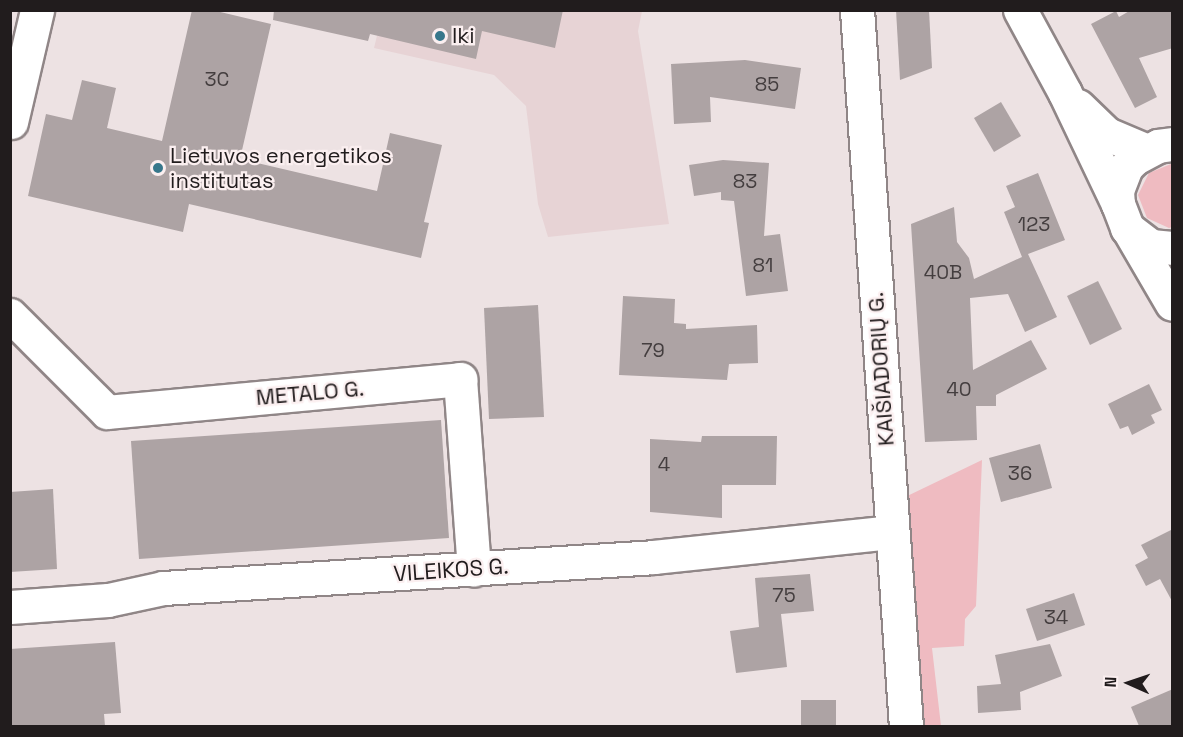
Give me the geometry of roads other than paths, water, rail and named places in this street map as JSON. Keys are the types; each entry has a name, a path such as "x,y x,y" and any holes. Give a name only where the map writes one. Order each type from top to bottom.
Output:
{"street":[{"name":"KAIŠIADORIŲ G.","path":"857,10 906,726"},
{"path":"1020,10 1065,93 1123,216 1173,304"},
{"path":"11,122 28,14"},
{"path":"1065,93 1107,134 1159,147"},
{"path":"1159,147 1126,167 1118,191 1123,216 1151,246 1173,248"},
{"name":"METALO G.","path":"10,315 107,412 459,379 474,569"},
{"name":"VILEIKOS G.","path":"10,607 108,600 164,588 653,557 891,532"}],"place":[{"name":"Iki","path":"440,36"},
{"name":"Lietuvos energetikos institutas","path":"158,168"}]}
